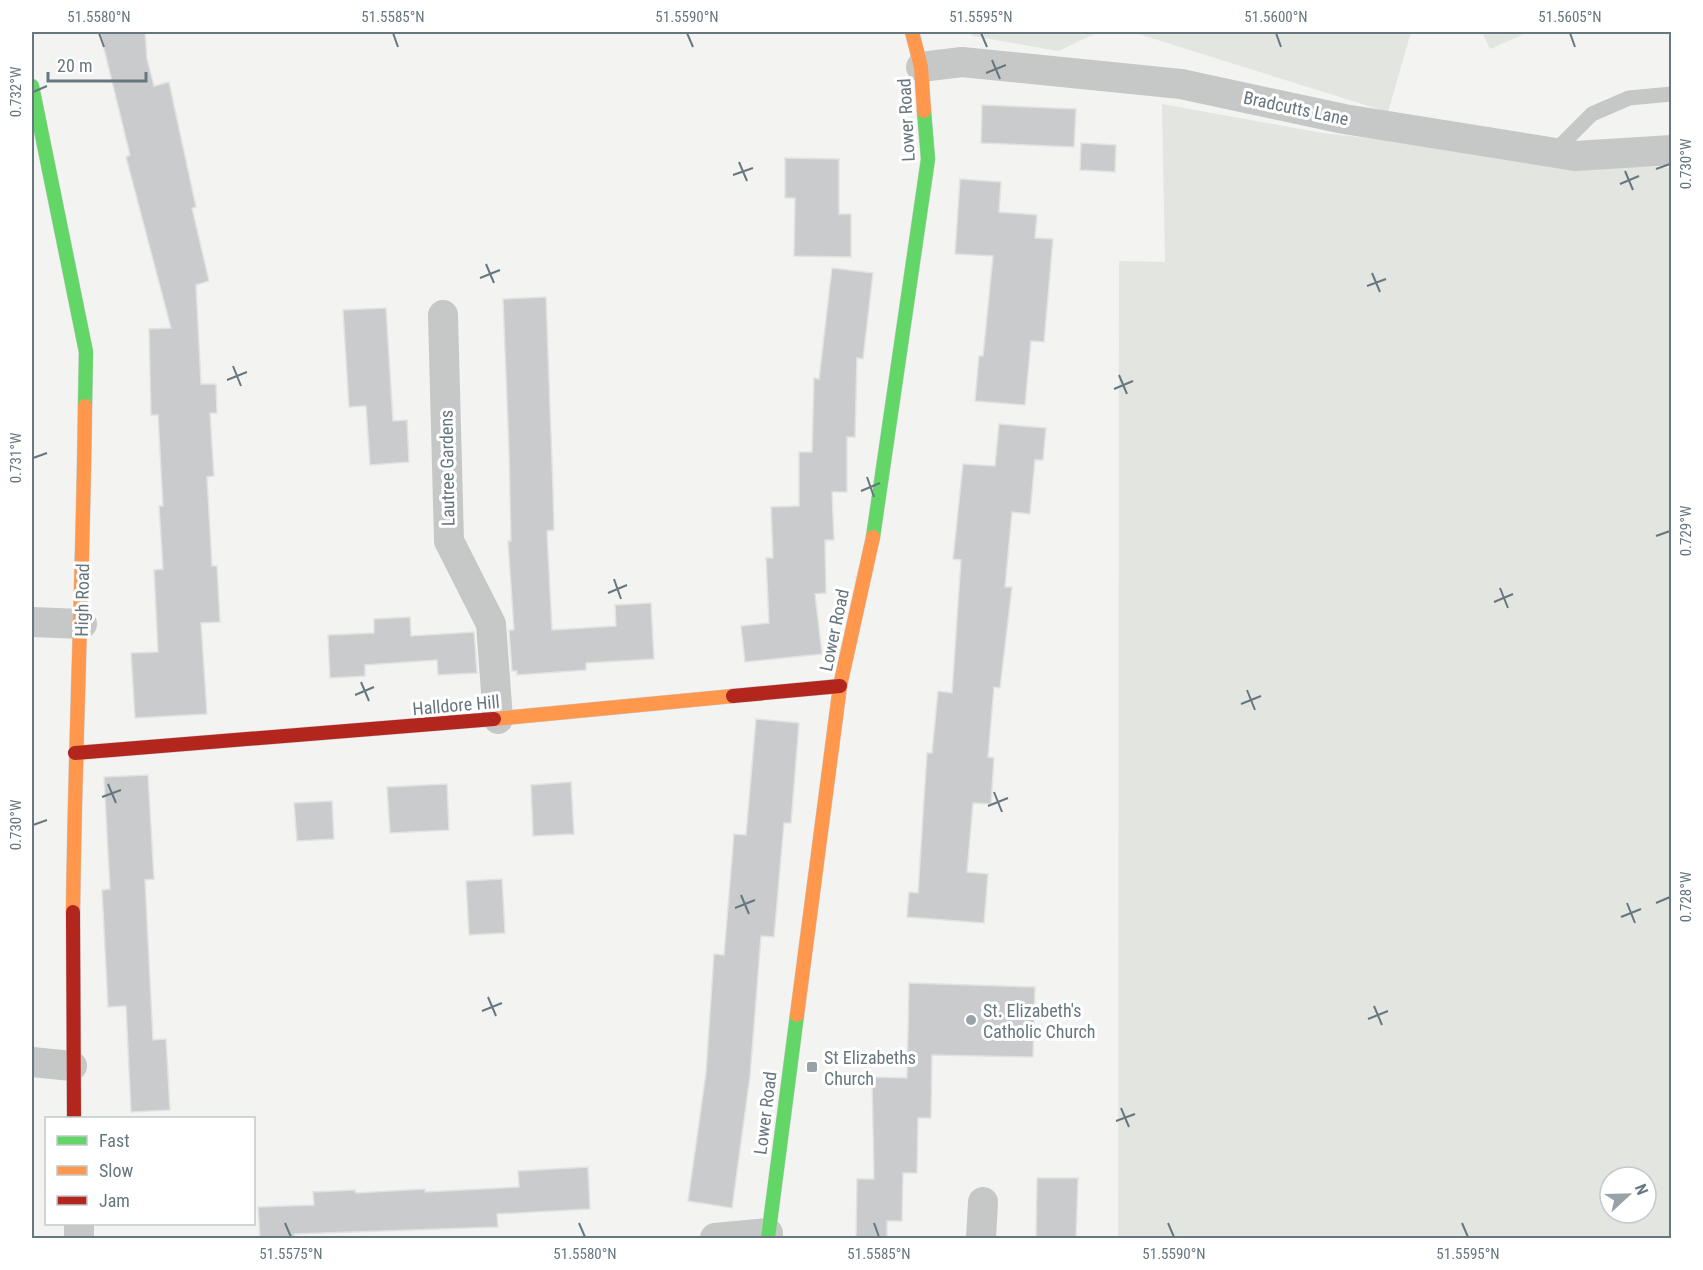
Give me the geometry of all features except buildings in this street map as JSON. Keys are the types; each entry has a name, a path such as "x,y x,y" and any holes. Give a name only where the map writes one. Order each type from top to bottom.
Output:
{"street":[{"name":"Lower Road","path":"768,1236 840,686 879,510 928,159 921,67 912,32"},
{"name":"Bradcutts Lane","path":"921,67 962,62 1181,84 1344,118 1575,156 1671,150"},
{"name":"High Road","path":"32,86 86,352 82,624 75,753 72,1066 74,1117"},
{"name":"Lautree Gardens","path":"443,315 449,541 491,624 498,719"},
{"path":"32,622 82,624"},
{"name":"Halldore Hill","path":"75,753 498,719 840,686"},
{"path":"32,1062 72,1066"},
{"path":"981,1239 983,1202"},
{"path":"715,1239 768,1236"}],"lane":[{"path":"1554,152 1592,114 1629,98 1671,94"}],"shaded area":[{"path":"969,32 1099,32 1058,51 973,36"},
{"path":"1132,32 1411,32 1388,112"},
{"path":"1482,32 1528,32 1490,49"},
{"path":"1162,104 1322,133 1592,163 1671,168 1671,1238 1118,1238 1119,261 1165,262"}],"traffic: fast":[{"path":"32,86 86,352 85,406"},
{"path":"873,537 928,159 924,111"},
{"path":"768,1238 797,1015"}],"traffic: slow":[{"path":"912,32 921,67 924,111"},
{"path":"73,912 85,406"},
{"path":"797,1015 840,686 873,537"},
{"path":"494,719 733,696"}],"traffic: jam":[{"path":"733,696 840,686"},
{"path":"75,753 494,719"},
{"path":"73,912 74,1117"}],"place":[{"name":"St. Elizabeth's Catholic Church","path":"971,1020"},
{"name":"St Elizabeths Church","path":"812,1067"}]}
